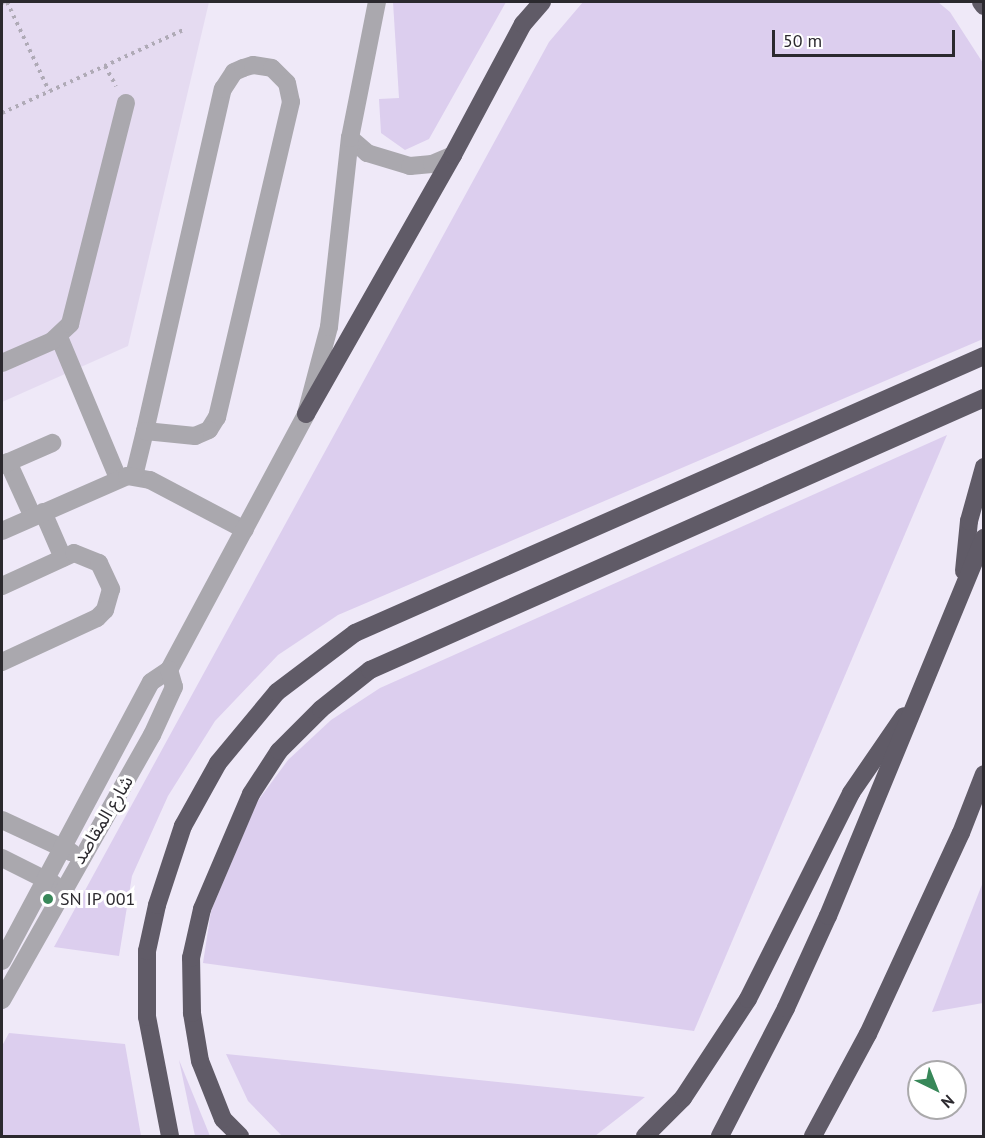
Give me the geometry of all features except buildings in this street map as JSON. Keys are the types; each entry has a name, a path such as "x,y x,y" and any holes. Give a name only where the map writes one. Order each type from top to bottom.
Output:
{"highway":[{"path":"306,414 453,155 523,24 542,2"},
{"path":"981,2 984,6"},
{"path":"170,1137 147,1017 147,951 156,904 183,826 218,763 277,692 355,633 984,356"},
{"path":"240,1137 223,1119 200,1061 192,1013 191,958 202,909 251,794 279,752 321,709 370,670 984,398"},
{"path":"961,592 969,521 984,467"},
{"path":"720,1137 786,1008 984,538"},
{"path":"645,1137 683,1098 748,999 851,793 878,750 918,698"},
{"path":"813,1137 867,1034 961,833 984,774"}],"street":[{"name":"شارع المقاصد","path":"2,1000 45,879 61,848 151,682 169,670 306,414 329,327 350,138 377,2"},
{"path":"126,477 144,430 223,89 234,72 243,68 253,65 272,68 287,83 291,102 217,417 210,430 195,436 144,430"},
{"path":"2,363 59,337 74,315 126,104"},
{"path":"350,138 367,153 410,166 432,164 453,155"},
{"path":"59,337 126,477"},
{"path":"52,443 5,464 63,558"},
{"path":"2,531 126,477 150,480 245,530"},
{"path":"2,586 63,558 83,554 105,569 111,589 105,610 97,618 2,662"},
{"name":"شارع المقاصد","path":"2,961 23,941 63,888 116,801 172,693 174,681 169,670"},
{"path":"2,820 80,857"},
{"path":"2,858 63,888"}],"path":[{"path":"4,2 49,91"},
{"path":"2,112 183,30"}],"shaded area":[{"path":"2,2 209,2 128,346 2,402"},
{"path":"393,2 506,2 429,139 405,150 381,133 379,99 399,98"},
{"path":"583,2 938,2 950,12 983,63 983,339 338,615 278,655 215,721 168,796 132,876 119,956 54,947 549,42"},
{"path":"947,435 694,1031 203,963 211,911 257,802 288,760 331,720 380,688"},
{"path":"983,882 983,1003 932,1012"},
{"path":"9,1033 125,1044 141,1136 2,1136 2,1046"},
{"path":"226,1054 645,1097 595,1136 282,1136 248,1101"},
{"path":"179,1060 210,1136 195,1136"}],"place":[{"name":"SN IP 001","path":"48,899"}]}
